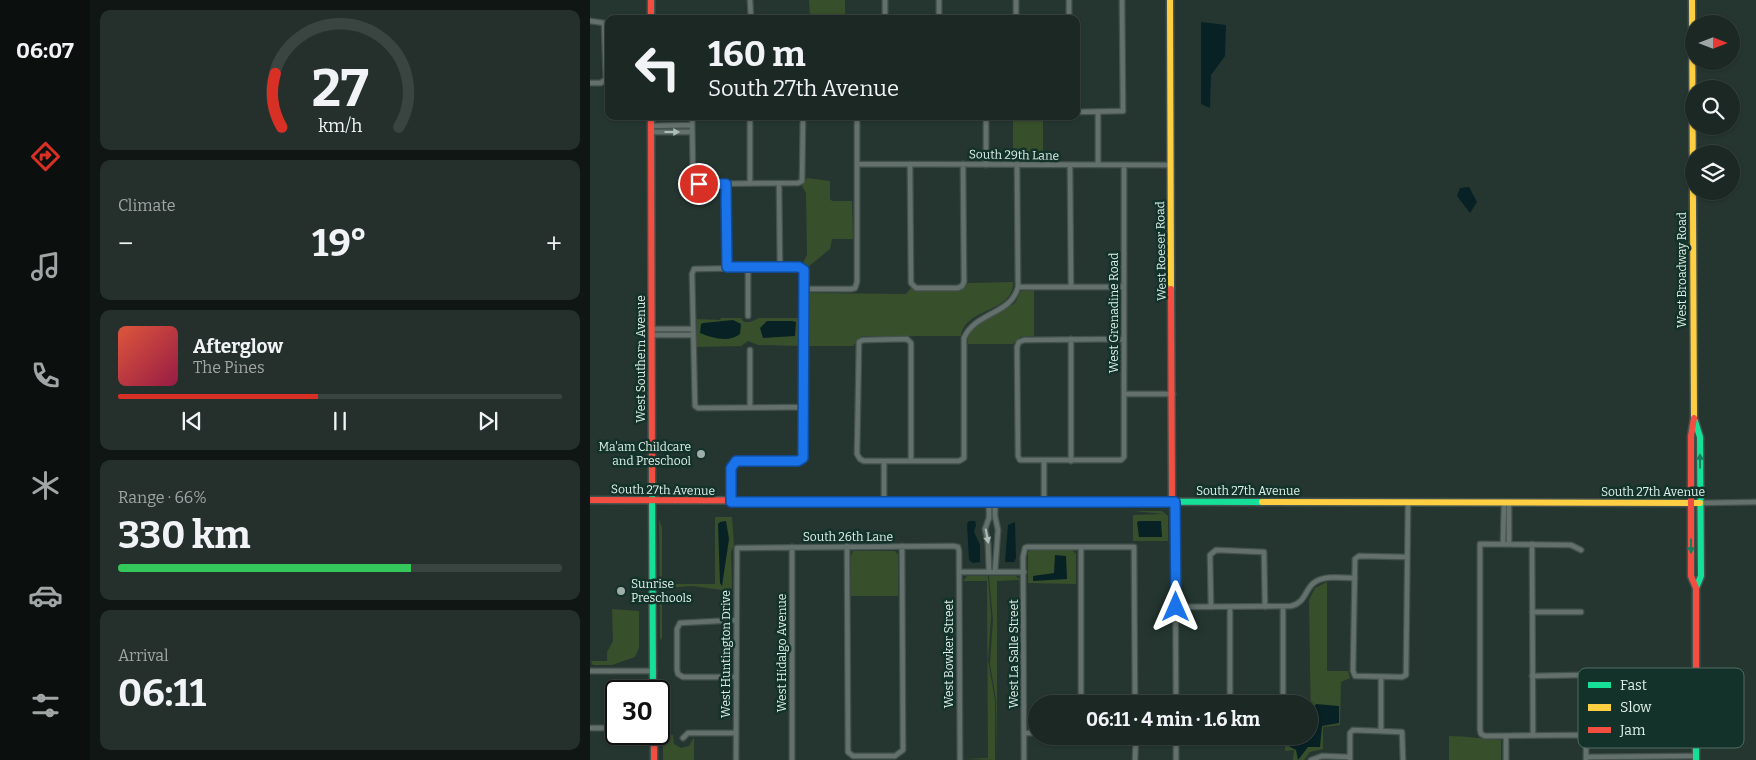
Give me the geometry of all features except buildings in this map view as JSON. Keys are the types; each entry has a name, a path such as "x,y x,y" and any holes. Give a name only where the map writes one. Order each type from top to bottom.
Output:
{"main road":[{"path":"651,0 651,15"},
{"name":"West Roeser Road","path":"1170,0 1174,502"},
{"name":"West Broadway Road","path":"1692,0 1694,420 1691,436 1691,576 1696,588 1696,668"},
{"name":"West Southern Avenue","path":"651,120 654,680"},
{"name":"West Broadway Road","path":"1694,420 1700,437 1701,576 1696,588"},
{"name":"South 27th Avenue","path":"590,500 731,502 1700,503"},
{"path":"654,745 654,760"}],"street":[{"path":"750,0 752,15"},
{"path":"885,15 886,0"},
{"path":"938,0 939,15"},
{"path":"1016,0 1016,15"},
{"path":"1069,0 1069,15"},
{"path":"1080,112 1123,112 1122,0"},
{"path":"590,21 604,23 604,82 590,83"},
{"path":"1098,112 1098,166"},
{"path":"692,120 694,182 699,184 802,181 803,120"},
{"path":"750,120 750,183"},
{"path":"804,290 851,290 855,288 858,282 856,120"},
{"path":"986,120 986,165"},
{"path":"651,129 692,125"},
{"path":"651,129 692,132"},
{"name":"South 29th Lane","path":"857,164 1171,165"},
{"path":"910,164 911,283 916,288 962,286 964,282 964,164"},
{"name":"West Grenadine Road","path":"1071,461 1123,460 1124,165"},
{"path":"911,461 911,343 907,339 863,340 859,342 858,454 860,459 884,461 911,461 959,461 964,458 964,338 968,328 974,323 1009,304 1015,298 1018,287 1017,166"},
{"path":"1070,166 1070,286"},
{"path":"779,183 780,267"},
{"path":"726,184 727,267"},
{"path":"731,502 733,463 738,461 798,461 803,458 805,407 803,268 727,267 694,269 692,274 695,406 698,408 805,407"},
{"path":"748,267 748,316"},
{"path":"1018,287 1124,287"},
{"path":"652,332 693,329"},
{"path":"652,332 693,335"},
{"path":"1070,339 1071,461 1020,460 1018,456 1017,348 1019,342 1024,340 1070,339 1124,340"},
{"path":"750,350 750,407"},
{"path":"1124,394 1173,394"},
{"path":"884,461 884,502"},
{"path":"1044,461 1044,501"},
{"path":"988,572 988,543 984,529 992,501"},
{"path":"992,501 998,530 995,572"},
{"name":"West Roeser Road","path":"1174,502 1176,695"},
{"name":"South 27th Avenue","path":"1700,503 1756,502"},
{"path":"1407,557 1356,557 1354,675 1405,676 1408,503"},
{"path":"1506,504 1506,544"},
{"path":"1578,735 1506,736 1481,734 1480,544 1571,545 1581,550"},
{"path":"1532,544 1533,736"},
{"path":"847,546 848,752 850,754 895,756 901,753 902,546"},
{"name":"South 26th Lane","path":"737,548 847,546 958,547"},
{"name":"West La Salle Street","path":"1024,760 1025,548 1030,546 1081,546"},
{"path":"1081,695 1081,546 1134,547 1136,695"},
{"name":"West Hidalgo Avenue","path":"792,547 792,760"},
{"name":"West Bowker Street","path":"958,547 960,760"},
{"name":"West Huntington Drive","path":"736,760 737,548"},
{"path":"1211,607 1212,552 1216,550 1264,552 1265,607"},
{"path":"959,572 1024,572"},
{"path":"1176,607 1283,607 1296,605 1301,602 1316,581 1329,578 1355,578"},
{"path":"1230,607 1230,695"},
{"path":"1283,607 1283,695"},
{"path":"1532,612 1581,612"},
{"path":"736,620 684,621 678,624 678,674 684,677 736,677"},
{"path":"590,670 654,670"},
{"path":"1532,676 1578,675"},
{"path":"1381,677 1381,730"},
{"path":"590,728 605,728"},
{"path":"1311,760 1322,756 1350,758 1351,731 1381,730 1402,732 1403,760"},
{"path":"683,738 688,733 736,733"},
{"path":"1506,736 1506,760"},
{"path":"1136,745 1136,760"},
{"path":"1176,745 1176,760"},
{"path":"1586,758 1696,758"}],"green space":[{"path":"809,0 845,0 845,15 810,15"},
{"path":"1013,120 1043,120 1043,161 1013,160"},
{"path":"807,178 830,181 830,199 832,201 852,201 853,239 832,239 830,249 808,267 803,263 807,255 806,193 802,186"},
{"path":"1013,282 1011,292 1006,299 971,320 964,327 961,336 862,336 853,346 809,346 808,293 906,294 911,288 917,291 960,291 968,283"},
{"path":"1034,290 1034,336 1020,337 1013,344 968,344 968,336 971,329 1015,303 1021,291"},
{"path":"721,318 741,318 744,322 750,322 759,318 800,318 800,346 758,345 748,341 741,346 697,347 697,319 720,320"},
{"path":"1133,511 1162,511 1168,516 1168,541 1133,541 1133,515 1164,514"},
{"path":"715,517 732,517 734,545 731,552 732,588 729,591 692,586 667,588 667,584 715,584"},
{"path":"659,519 662,528 662,638 660,640"},
{"path":"1030,550 1072,550 1076,554 1076,584 1028,583 1028,552"},
{"path":"853,551 895,551 898,555 898,596 851,596 851,556"},
{"path":"967,576 988,576 991,616 988,660 995,700 995,760 964,759 988,758 987,581 963,581"},
{"path":"989,576 1016,576 1020,580 997,581 997,760 996,700 990,664 993,620"},
{"path":"1327,582 1327,671 1348,671 1350,678 1341,682 1340,725 1323,727 1323,749 1310,752 1304,760 1293,760 1294,750 1285,751 1285,745 1318,745 1318,695 1310,695 1309,600 1315,588"},
{"path":"612,609 639,611 639,648 635,657 612,665 593,665 591,661 607,661 607,652 613,641"},
{"path":"670,734 673,735 674,744 681,748 689,746 694,737 694,760 663,760 663,745 670,745"},
{"path":"1449,736 1501,740 1501,760 1449,760"}],"water":[{"path":"1201,22 1226,25 1225,56 1211,75 1210,108 1201,104"},
{"path":"1469,187 1477,202 1470,213 1457,196 1460,188"},
{"path":"733,320 741,324 740,334 736,337 720,339 700,333 701,324 703,323"},
{"path":"767,321 796,322 795,336 763,338 760,328"},
{"path":"726,521 729,539 722,586 720,583 718,524"},
{"path":"969,521 975,521 974,532 980,545 980,562 973,563 969,560 967,524"},
{"path":"1161,521 1162,537 1139,537 1137,522"},
{"path":"1015,522 1016,558 1014,562 1005,562 1008,525"},
{"path":"1055,555 1066,556 1067,579 1033,581 1033,576 1054,573"},
{"path":"1318,704 1339,706 1339,723 1322,726 1320,747 1308,747 1298,760 1296,750 1289,746 1318,745"}],"traffic: fast":[{"path":"1695,421 1700,437 1701,576 1696,588"},
{"path":"652,481 653,680"},
{"path":"924,501 1262,502"},
{"path":"1696,748 1696,760"}],"traffic: slow":[{"path":"1170,0 1171,289"},
{"path":"1692,0 1694,418"},
{"path":"1262,502 1700,503"}],"traffic: jam":[{"path":"651,0 651,15"},
{"path":"651,120 652,481"},
{"path":"1171,289 1172,502"},
{"path":"1694,418 1691,436 1691,576 1696,588 1696,668"},
{"path":"590,500 924,501"},
{"path":"654,745 654,760"}],"place":[{"name":"Ma'am Childcare and Preschool","path":"701,454"},
{"name":"Sunrise Preschools","path":"621,591"}],"route":[{"path":"699,184 726,184 727,267 799,267 804,270 805,453 803,458 798,461 736,461 731,468 731,502 1175,502 1176,607"}]}
